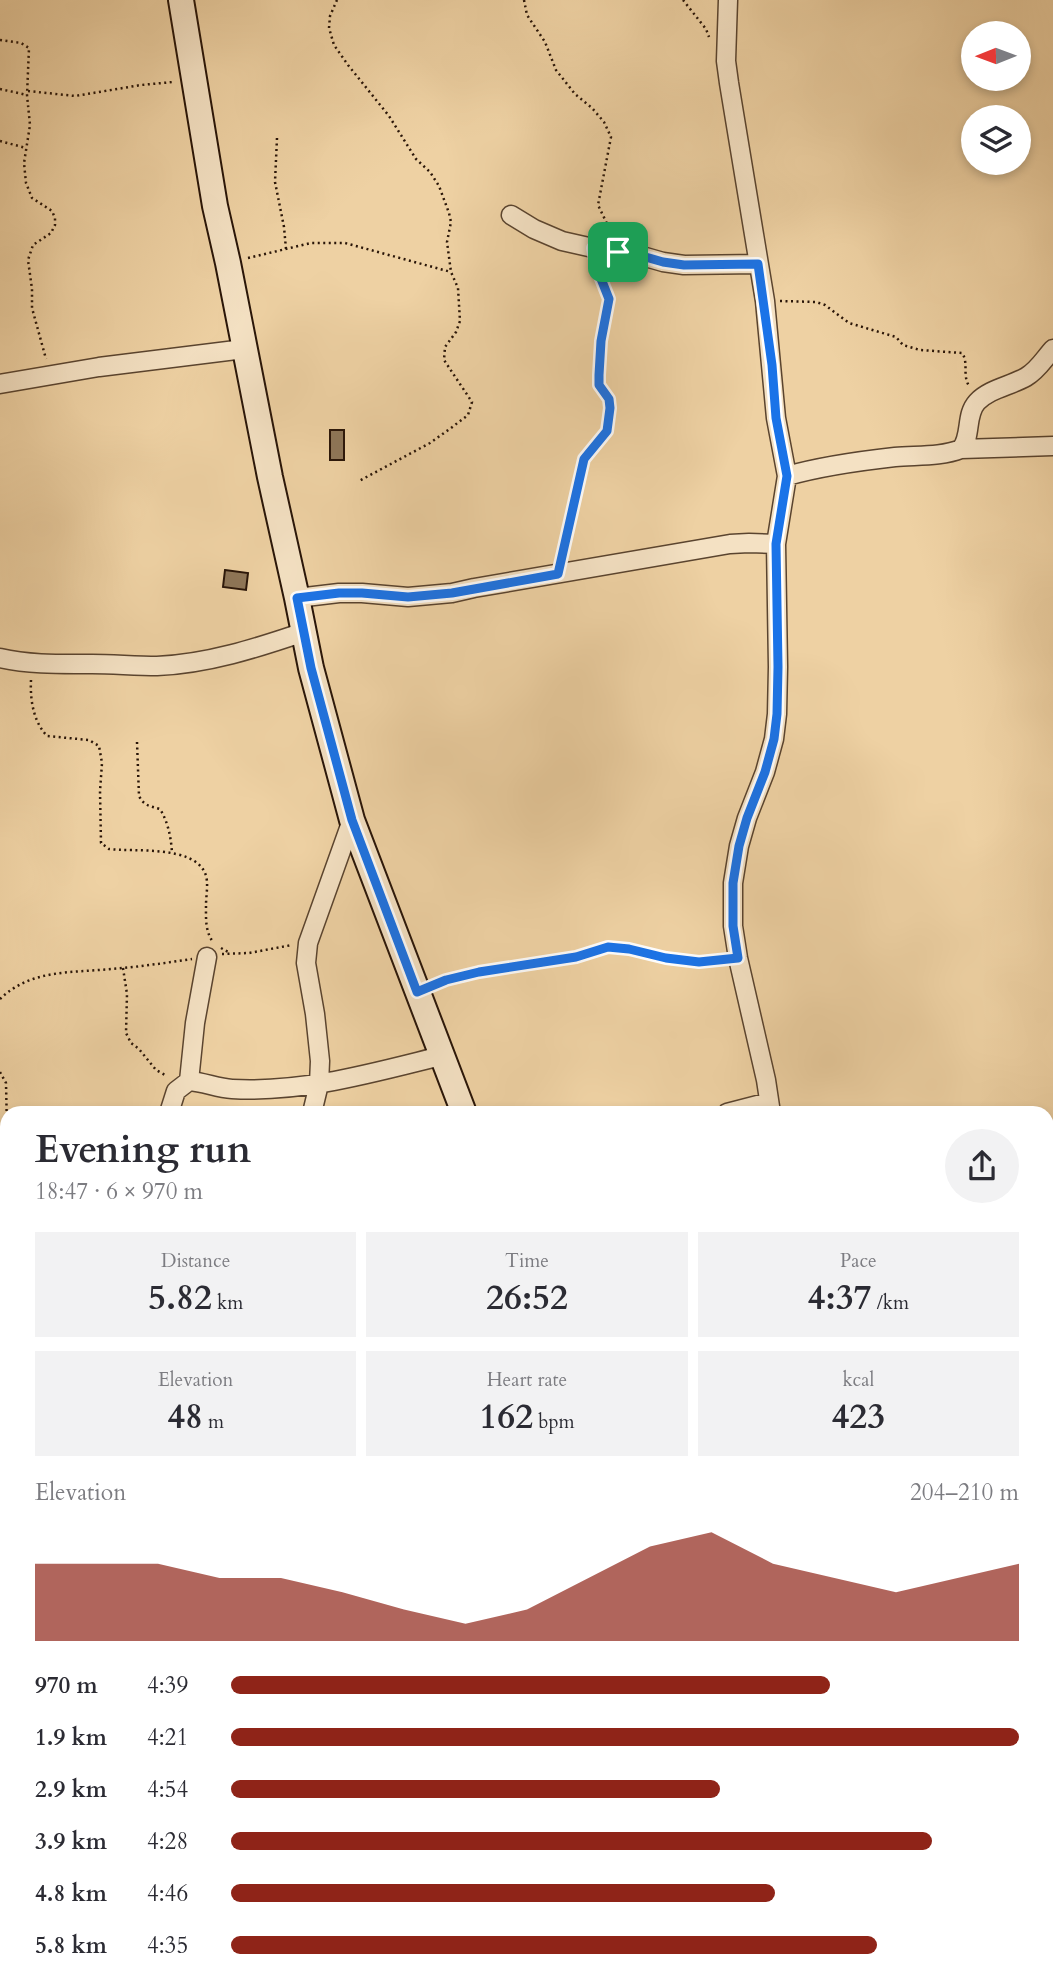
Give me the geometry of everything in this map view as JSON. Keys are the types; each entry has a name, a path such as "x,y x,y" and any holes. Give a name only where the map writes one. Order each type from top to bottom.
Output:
{"street":[{"path":"181,0 215,206 311,668 352,820 461,1106"},
{"path":"728,0 726,61 765,301 776,418 787,476 776,544 778,667 774,739 739,846 733,883 733,926 738,958 770,1106"},
{"path":"511,215 562,241 635,254 663,262 684,265 758,264"},
{"path":"0,384 99,366 244,349"},
{"path":"961,449 965,443 971,411 977,401 1030,375 1053,349"},
{"path":"787,476 808,470 961,449 1053,446"},
{"path":"297,598 339,593 408,597 452,593 730,544 776,544"},
{"path":"0,658 33,662 155,666 181,664 238,652 304,632"},
{"path":"314,1106 319,1084 320,1062 306,963 308,943 352,820"},
{"path":"171,1106 176,1091 186,1083 192,1071 195,1023 207,957"},
{"path":"186,1083 241,1089 319,1084 381,1073 441,1056"}],"path":[{"path":"337,0 330,16 329,28 334,45 390,116 416,159 439,186 449,213 447,242 451,272 458,288 460,321 445,347 444,360 472,402 468,415 430,443 359,481"},
{"path":"524,0 527,15 545,42 555,70 575,94 593,108 611,137 598,205 618,252"},
{"path":"683,0 706,29 711,42"},
{"path":"0,40 21,43 29,48 27,93 30,125 24,163 29,193 52,211 55,225 51,233 33,246 28,260 33,289 32,309 43,351 53,375"},
{"path":"0,89 75,96 141,85 194,80"},
{"path":"277,138 275,182 286,249"},
{"path":"0,141 26,148"},
{"path":"228,263 311,243 345,243 451,272"},
{"path":"558,574 584,459 607,431 610,408 609,399 599,385 601,341 609,299 596,266 593,248"},
{"path":"765,301 816,302 825,305 849,323 896,337 903,345 920,350 962,353 965,357 967,384 981,399"},
{"path":"33,662 30,695 43,732 51,737 89,740 99,746 102,763 101,843 108,849 172,853 198,864 205,872 207,883 207,928 212,941 230,953"},
{"path":"137,742 139,796 147,806 160,809 163,813 172,853"},
{"path":"0,999 12,988 49,974 249,953 308,943"},
{"path":"417,992 446,980 479,972 576,957 608,947 699,962 738,958"},
{"path":"122,968 127,994 126,1033 131,1043 156,1070 186,1083"},
{"path":"0,1072 6,1083 6,1106"}],"building":[{"path":"330,430 344,430 344,460 330,460"},
{"path":"225,570 248,573 246,590 223,587"}],"route":[{"path":"593,248 618,252 684,265 758,264 765,301 776,418 787,476 776,544 777,714 774,739 765,772 739,846 733,883 733,926 738,958 699,962 608,947 552,962 479,972 446,980 417,992 352,820 311,668 297,598 339,593 408,597 452,593 558,574 584,459 607,431 610,408 609,399 599,385 601,341 609,299 596,266 593,248"}]}
